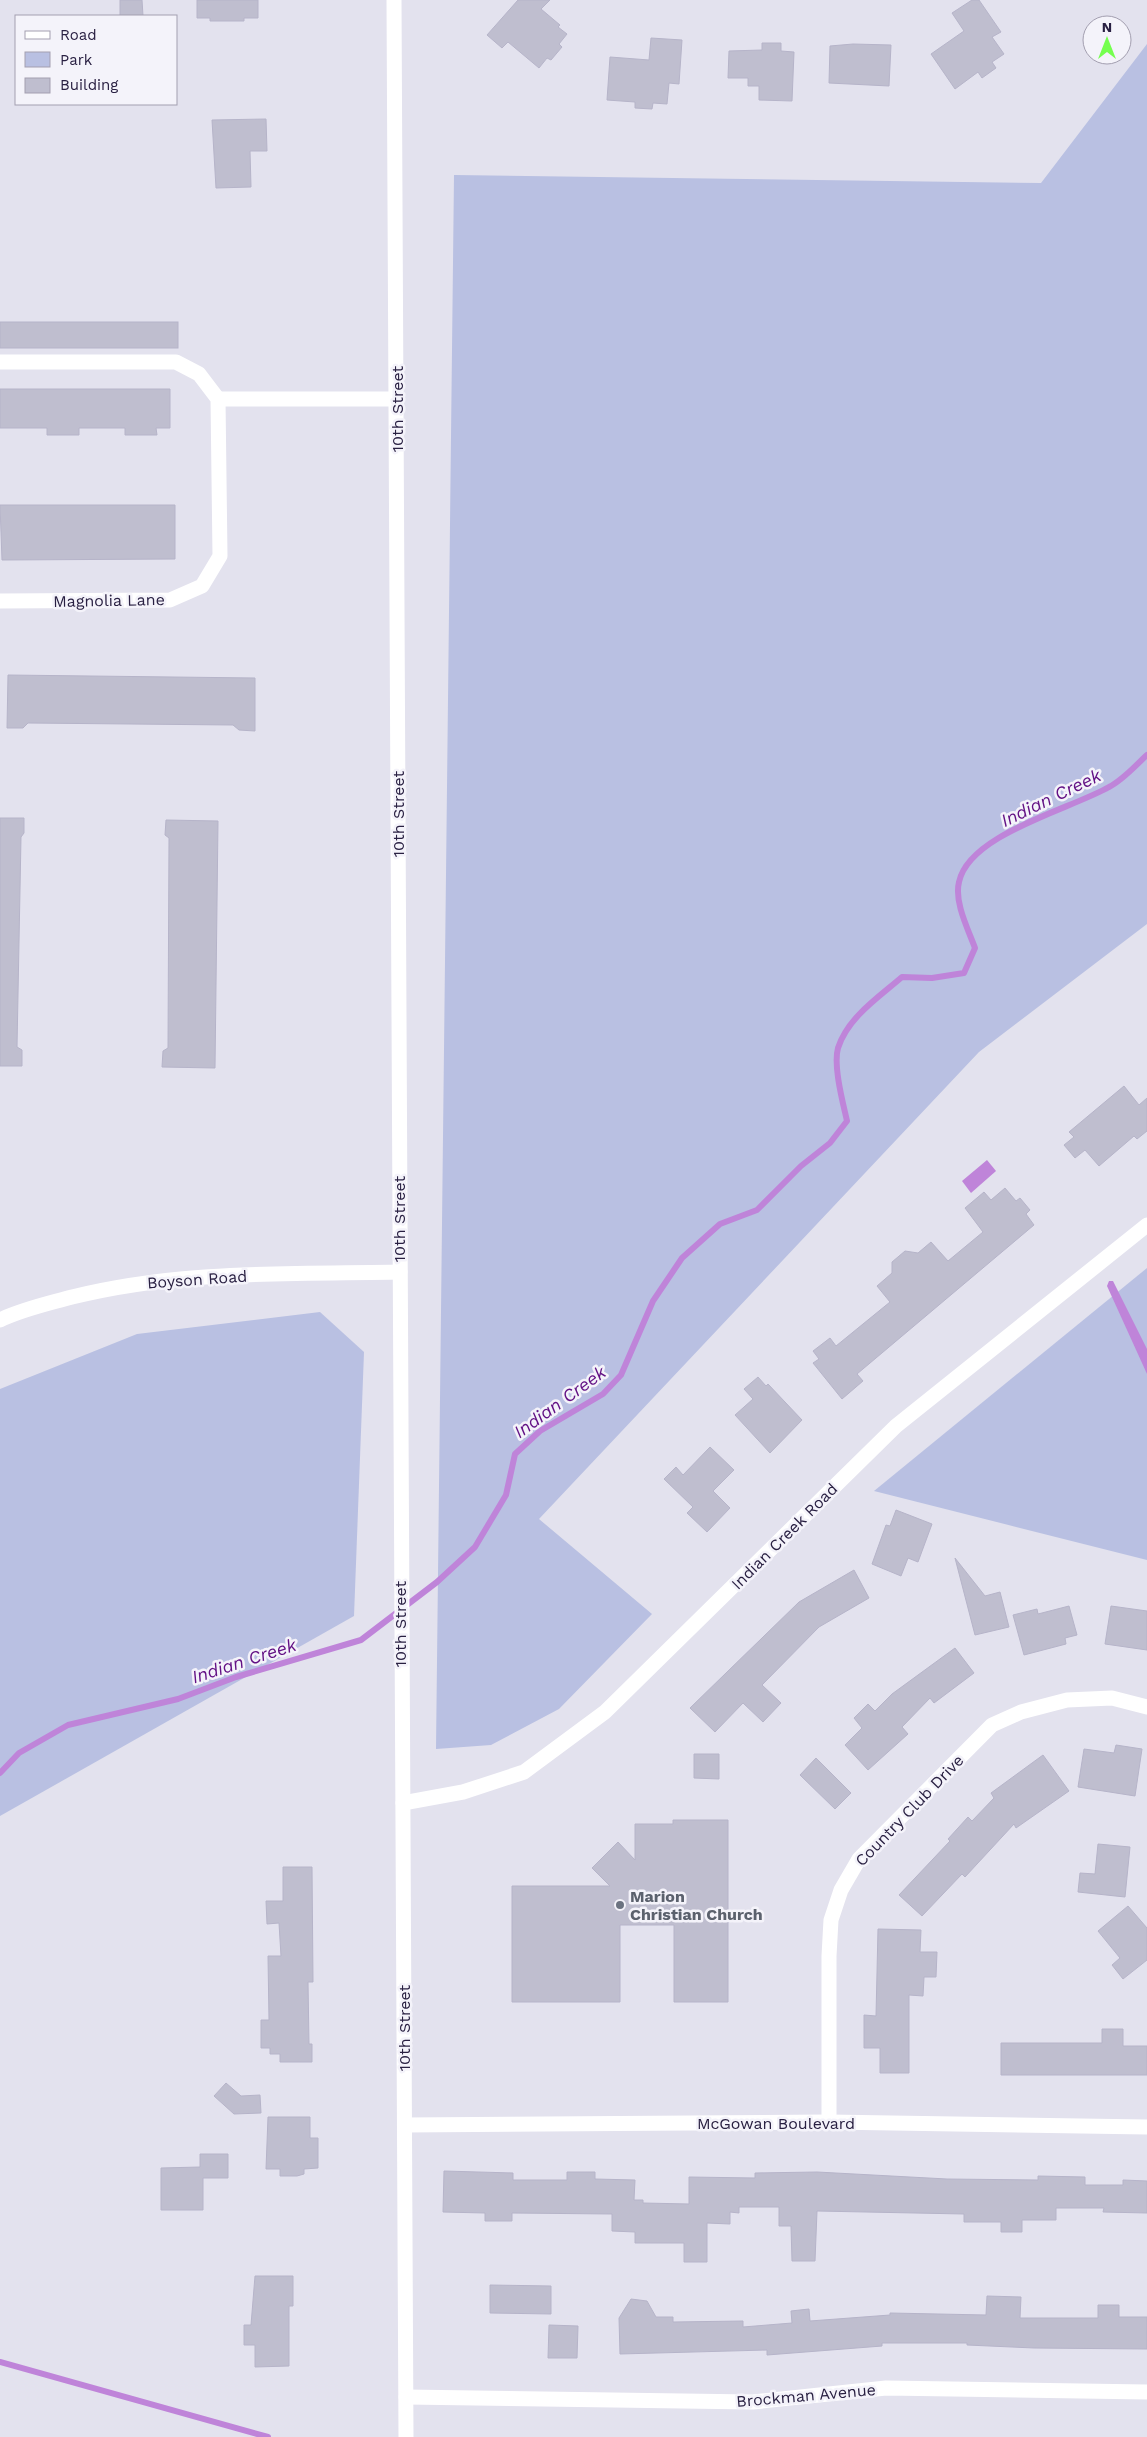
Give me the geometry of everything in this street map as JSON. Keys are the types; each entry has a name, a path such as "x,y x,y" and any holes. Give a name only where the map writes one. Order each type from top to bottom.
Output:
{"street":[{"name":"10th Street","path":"394,0 400,1542 406,2437"},
{"path":"0,362 176,362 199,374 218,399 397,399"},
{"name":"Magnolia Lane","path":"0,601 170,600 202,586 220,556 218,399"},
{"name":"Indian Creek Road","path":"403,1803 463,1792 524,1772 605,1712 896,1426 1147,1225"},
{"name":"Boyson Road","path":"0,1320 20,1310 118,1286 206,1275 400,1272"},
{"name":"Country Club Drive","path":"829,2122 829,1956 831,1920 841,1890 859,1859 992,1725 1021,1712 1067,1700 1112,1698 1147,1707"},
{"name":"McGowan Boulevard","path":"405,2125 829,2122 1147,2127"},
{"name":"Brockman Avenue","path":"406,2397 753,2402 886,2388 1147,2392"}],"green space":[{"path":"1147,44 1147,924 979,1052 539,1519 652,1614 559,1709 491,1745 436,1749 454,175 1041,183"},
{"path":"1147,1268 1147,1560 874,1491"},
{"path":"320,1312 364,1352 354,1616 0,1816 0,1389 137,1334"}],"shaded area":[{"path":"987,1160 996,1171 971,1193 962,1181"},
{"path":"1109,1281 1113,1281 1147,1349 1147,1374 1107,1286"}],"building":[{"path":"120,0 142,0 143,15 120,15"},
{"path":"197,0 258,0 258,18 244,18 244,21 210,21 210,18 197,18"},
{"path":"518,0 550,0 541,9 560,25 558,27 567,34 559,44 562,47 551,60 547,58 539,68 508,42 502,48 487,35"},
{"path":"972,0 979,0 1001,32 992,37 1004,54 992,62 996,68 982,78 978,72 955,89 931,54 964,31 952,13"},
{"path":"651,38 682,40 679,84 669,83 667,104 653,103 652,109 635,108 635,102 607,100 610,57 649,60"},
{"path":"762,43 781,43 781,51 794,52 792,101 759,100 759,86 748,86 748,78 728,78 729,51 762,50"},
{"path":"853,44 891,45 889,86 829,83 830,46"},
{"path":"266,119 267,151 250,151 251,187 216,188 212,120"},
{"path":"0,322 178,322 178,348 0,348"},
{"path":"0,389 170,389 170,428 156,428 157,435 125,435 125,428 79,428 79,435 47,435 47,428 0,428"},
{"path":"0,505 175,505 175,559 2,560"},
{"path":"8,675 255,678 255,731 239,730 233,725 28,723 23,728 7,728"},
{"path":"0,818 24,818 24,833 21,837 17,1047 22,1050 22,1066 0,1066"},
{"path":"166,820 218,821 215,1068 162,1067 163,1051 168,1048 169,838 165,835"},
{"path":"1124,1086 1139,1105 1147,1098 1147,1131 1137,1139 1134,1136 1099,1166 1085,1150 1075,1158 1064,1145 1074,1137 1069,1132"},
{"path":"1005,1188 1016,1201 1020,1198 1030,1210 1026,1214 1034,1225 857,1374 863,1381 842,1399 813,1363 819,1359 813,1351 830,1338 836,1346 890,1302 877,1286 892,1273 892,1262 905,1251 918,1253 931,1242 948,1261 983,1232 965,1208 984,1192 991,1200"},
{"path":"758,1377 766,1386 768,1384 802,1420 770,1453 735,1415 753,1399 744,1389"},
{"path":"710,1447 734,1470 713,1491 730,1508 707,1532 687,1513 693,1507 664,1479 676,1467 683,1475"},
{"path":"896,1510 932,1524 918,1562 908,1558 901,1576 872,1564 886,1525 890,1526"},
{"path":"955,1558 985,1596 1000,1592 1009,1627 975,1635"},
{"path":"854,1570 869,1598 819,1627 762,1685 781,1703 763,1722 743,1703 715,1732 690,1708 799,1602"},
{"path":"1069,1606 1077,1635 1065,1638 1066,1644 1024,1655 1013,1615 1037,1609 1038,1614"},
{"path":"1111,1606 1147,1611 1147,1650 1105,1644"},
{"path":"955,1648 974,1673 934,1703 930,1698 902,1727 908,1734 868,1770 845,1745 862,1728 854,1718 868,1704 875,1711 892,1694"},
{"path":"1116,1745 1142,1749 1135,1796 1078,1787 1084,1749 1114,1753"},
{"path":"694,1754 719,1754 719,1779 694,1778"},
{"path":"1043,1755 1069,1791 1016,1828 1014,1824 965,1877 962,1874 922,1916 899,1895 950,1841 948,1839 968,1817 972,1821 994,1798 991,1793"},
{"path":"816,1758 851,1793 835,1809 800,1775"},
{"name":"Marion Christian Church","path":"673,1820 728,1820 728,2002 674,2002 674,1925 620,1925 620,2002 512,2002 512,1886 610,1886 592,1868 618,1842 635,1860 635,1824 673,1824"},
{"path":"1098,1844 1130,1847 1125,1897 1078,1892 1080,1873 1095,1874"},
{"path":"283,1867 312,1867 313,1982 308,1982 309,2044 312,2044 312,2062 280,2062 280,2054 270,2054 270,2048 261,2048 261,2020 269,2020 268,1956 281,1956 279,1923 267,1924 266,1901 283,1901"},
{"path":"1128,1906 1147,1928 1147,1960 1123,1979 1112,1965 1120,1958 1098,1931"},
{"path":"878,1929 921,1930 920,1952 937,1952 936,1977 924,1977 923,1996 909,1995 909,2073 880,2073 880,2048 864,2048 864,2015 876,2016"},
{"path":"1102,2029 1123,2029 1123,2046 1147,2046 1147,2075 1001,2075 1001,2043 1102,2043"},
{"path":"226,2083 241,2096 260,2095 261,2113 234,2114 214,2096"},
{"path":"268,2117 310,2117 310,2138 318,2138 318,2168 304,2169 304,2174 297,2176 280,2176 280,2169 266,2169"},
{"path":"200,2154 228,2154 228,2178 203,2178 203,2210 161,2210 161,2168 200,2167"},
{"path":"444,2171 513,2173 513,2180 567,2180 567,2172 595,2172 595,2179 635,2180 634,2200 643,2200 643,2203 689,2204 689,2177 755,2178 755,2173 817,2172 947,2179 1038,2180 1038,2176 1085,2177 1085,2185 1123,2185 1123,2180 1147,2181 1147,2213 1103,2212 1104,2208 1056,2208 1056,2220 1022,2220 1022,2232 1001,2232 1001,2222 964,2222 964,2214 817,2211 815,2261 792,2261 791,2226 779,2226 779,2207 739,2207 739,2213 730,2212 730,2224 707,2223 707,2262 684,2262 684,2243 635,2243 635,2232 612,2231 612,2214 512,2213 512,2221 485,2221 485,2213 443,2212"},
{"path":"255,2276 293,2276 293,2306 289,2306 289,2366 255,2367 255,2345 244,2345 244,2325 251,2325"},
{"path":"490,2285 551,2286 551,2314 490,2313"},
{"path":"987,2296 1021,2297 1020,2318 1098,2318 1098,2305 1119,2305 1119,2317 1147,2317 1147,2349 1034,2348 967,2345 967,2343 882,2343 882,2346 767,2355 767,2350 620,2354 619,2318 631,2299 647,2301 656,2317 673,2317 673,2322 743,2321 743,2327 792,2323 791,2311 809,2309 810,2321 890,2315 890,2313 986,2315"},
{"path":"549,2325 578,2326 577,2358 548,2358"}],"waterway":[{"name":"Indian Creek","path":"0,1773 19,1753 68,1725 178,1699 236,1677 361,1640 437,1582 475,1547 506,1495 515,1454 540,1431 603,1394 621,1375 653,1301 682,1258 720,1224 757,1210 801,1166 830,1143 847,1121 839,1084 837,1056 843,1037 857,1017 902,977 932,978 964,973 975,948 962,915 958,898 959,882 967,865 981,850 1001,837 1114,784 1147,755"},
{"path":"0,2362 268,2437"}],"place":[{"name":"Marion Christian Church","path":"620,1905"}]}
